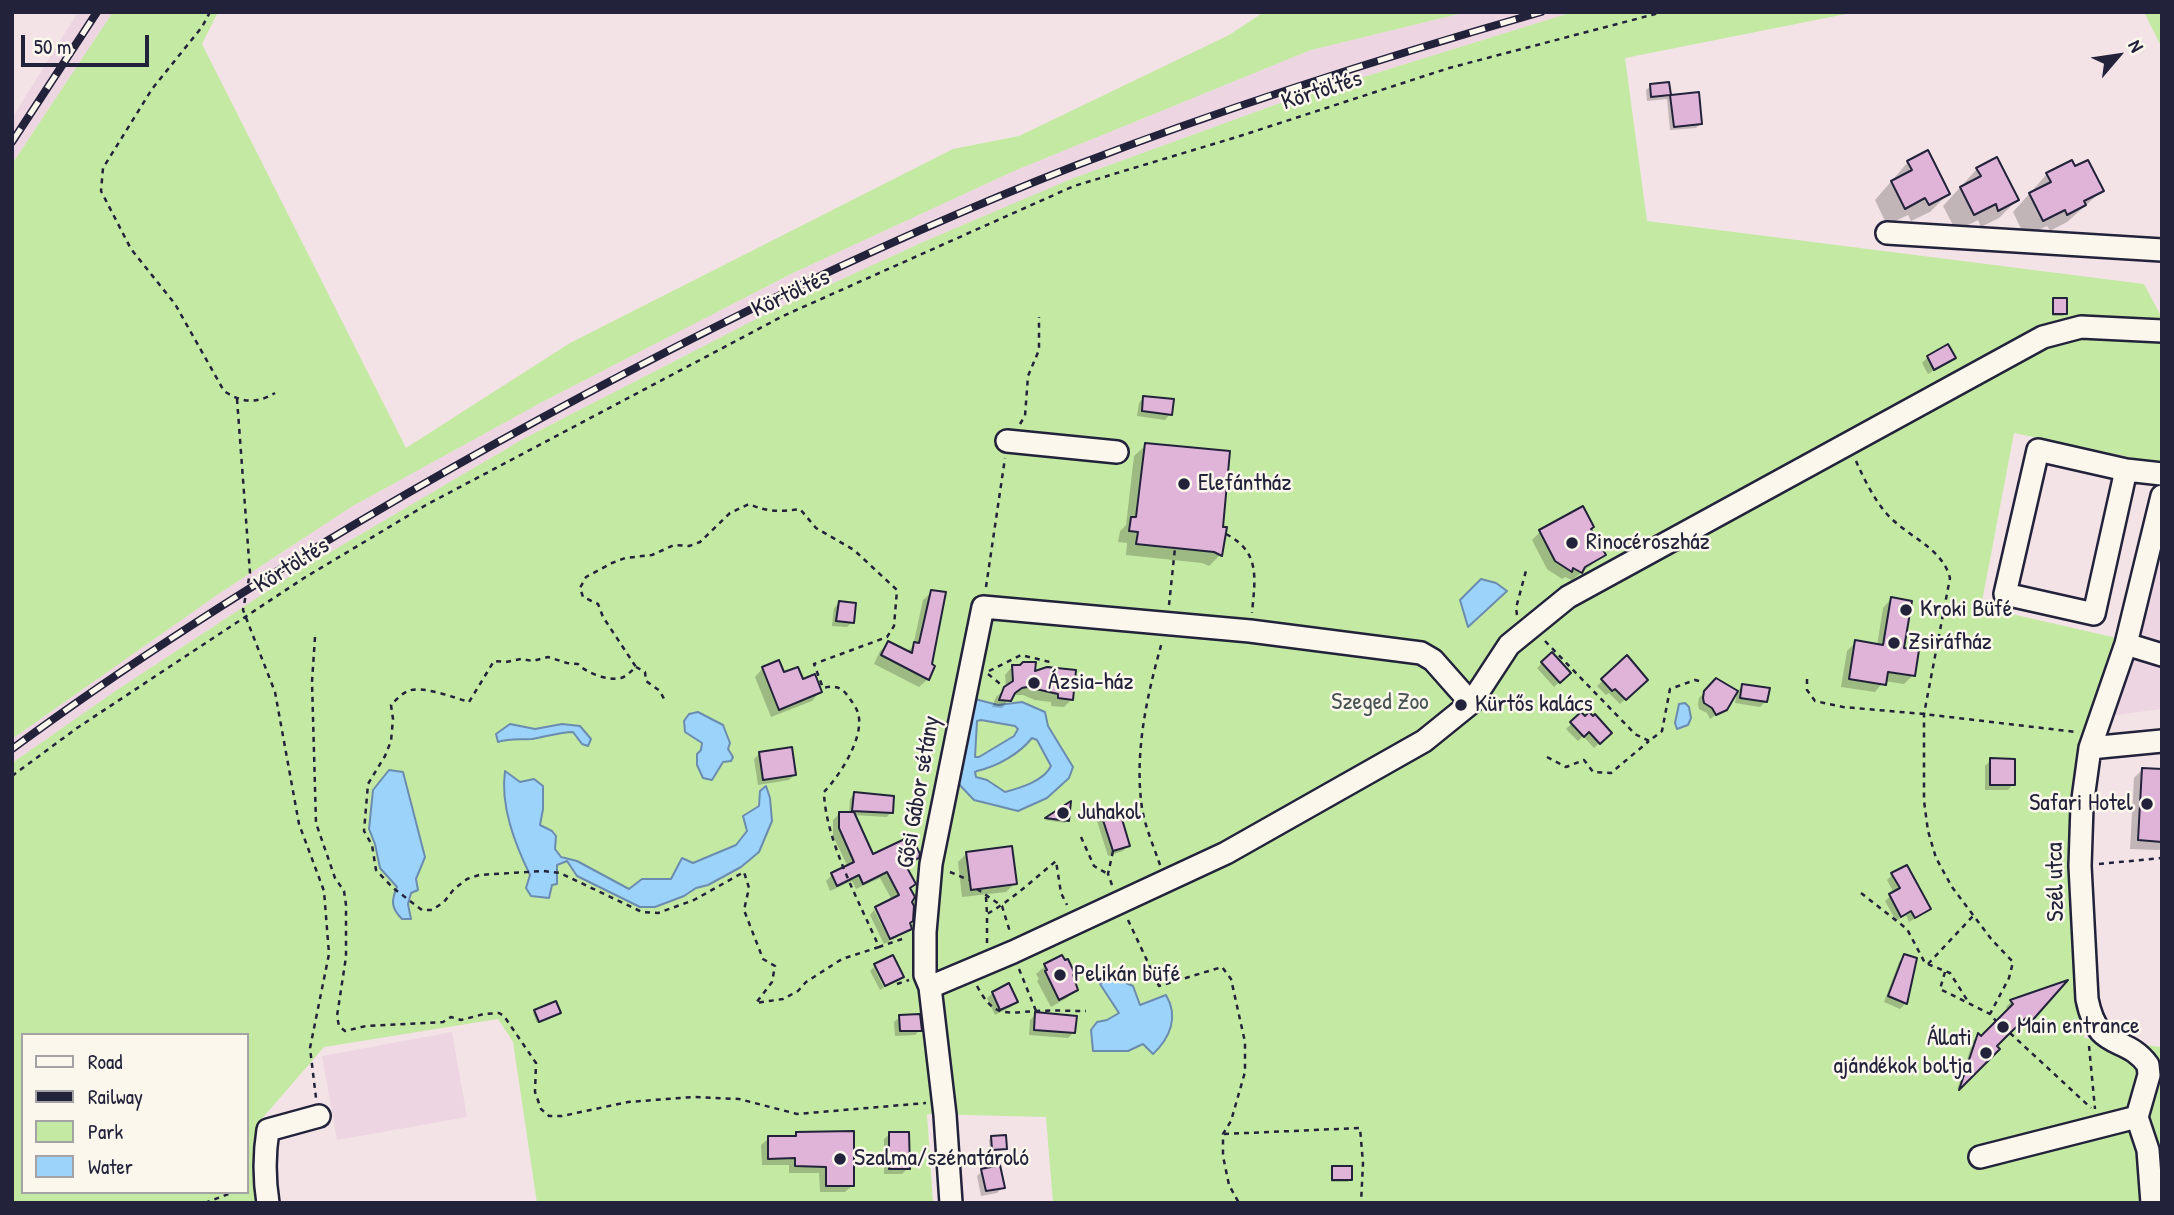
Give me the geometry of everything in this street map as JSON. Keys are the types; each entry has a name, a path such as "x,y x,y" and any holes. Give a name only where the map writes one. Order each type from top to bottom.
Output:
{"street":[{"path":"1887,233 2162,250"},
{"path":"930,987 1013,952 1226,853 1424,741 1471,704 1509,645 1568,597 2043,337 2081,327 2162,331"},
{"path":"1007,441 1117,452"},
{"path":"2126,470 2094,614 2005,594 2038,450 2126,470 2162,474"},
{"name":"Szél utca","path":"2137,1117 2155,1061 2116,1044 2099,1031 2090,1015 2087,999 2080,866 2082,806 2092,741 2126,644 2162,496"},
{"name":"Gősi Gábor sétány","path":"951,1203 944,1108 930,987 925,975 925,932 931,864 983,607 1167,625"},
{"path":"1167,625 1250,631 1421,653 1433,660 1471,704"},
{"path":"2126,644 2162,655"},
{"path":"2092,741 2162,741"},
{"path":"268,1203 264,1151 268,1130 319,1116"},
{"path":"1980,1157 2101,1117 2137,1117 2148,1150 2152,1203"}],"path":[{"path":"210,12 202,27 152,89 103,168 101,191 131,249 176,304 224,391 249,402 275,393"},
{"name":"Körtöltés","path":"12,776 77,728 304,578 426,505 783,316 1074,186 1240,136 1449,68 1663,12"},
{"path":"237,399 250,573 243,610 275,692 299,824 324,891 329,954 310,1048 319,1116"},
{"path":"1849,443 1863,476 1885,512 1938,555 1947,566 1950,578 1924,714 1924,801 1928,831 1936,858 1952,887 1992,940 2013,962 2009,978 1990,1014"},
{"path":"666,703 660,691 646,681 645,672 636,667 603,617 598,604 583,597 580,588 586,577 625,558 652,555 674,545 689,546 700,542 730,513 749,504 777,512 800,509 816,528 853,550 897,590 894,626 887,637 814,664 823,688 835,686 843,689 858,712 860,733 835,780 824,792 824,803 838,851 879,947"},
{"path":"1226,534 1242,544 1252,559 1255,576 1250,631"},
{"path":"1166,881 1142,809 1141,753 1150,685 1167,625 1175,548"},
{"path":"1527,567 1516,608 1525,631 1635,734 1649,741"},
{"path":"315,636 312,682 316,823 335,878 344,891 346,905 346,957 337,1016 339,1026 345,1031 366,1026 443,1022 451,1017 469,1020 484,1014 499,1013 504,1016 536,1063 536,1092 541,1110 549,1116 562,1116 628,1102 693,1097 738,1099 797,1114 944,1108"},
{"path":"1004,687 985,672 997,669 1021,655 1050,662 1049,668"},
{"path":"636,667 625,677 618,678 585,672 578,664 548,657 533,661 494,661 469,702 412,689 403,694 391,705 391,741 368,784 364,831 372,845 376,870 393,888 422,910 432,910 444,902 454,889 467,879 479,875 521,872 560,873 642,912 658,913 694,900 744,872 749,888 744,909 763,959 775,966 772,982 757,1003 783,999 842,959 925,932"},
{"path":"1807,679 1807,690 1815,701 1843,707 1924,714 2092,741"},
{"path":"1547,757 1566,767 1584,760 1593,772 1611,773 1662,731 1670,688 1695,680 1703,682"},
{"path":"1081,837 1094,866 1108,874"},
{"path":"1113,851 1108,874 1159,986 1222,967 1231,979 1245,1042 1245,1072 1231,1121 1223,1133 1223,1156 1230,1185 1239,1203"},
{"path":"2080,866 2162,858"},
{"path":"987,914 1002,906 1056,861 1061,893 1075,923"},
{"path":"977,889 1002,906 1008,922 1013,952 1036,1011"},
{"path":"1861,893 1907,929 1925,963 1950,973 1969,1003"},
{"path":"986,895 987,914 978,967 984,999 1000,1012 1010,1015 1036,1011 1086,1011"},
{"path":"1928,964 1973,916"},
{"path":"1945,971 1940,989 1990,1014 1996,1021"},
{"path":"2010,1033 2101,1117"},
{"path":"2090,1046 2101,1117"},
{"path":"1223,1133 1360,1128 1363,1163 1361,1203"},
{"path":"205,1203 229,1194"}],"shaded area":[{"path":"78,12 113,12 12,164 12,118"},
{"path":"1467,12 1573,12 1283,102 1071,179 923,242 768,313 525,438 298,571 12,763 12,739 217,595 351,507 544,401 793,273 1014,171 1311,50"},
{"path":"2162,473 2162,709 2108,716 2118,632"},
{"path":"452,1032 467,1117 337,1140 322,1056"}],"green space":[{"path":"113,12 218,12 202,44 406,448 570,343 953,149 1019,136 1229,35 1264,12 1467,12 1311,50 1014,171 793,273 544,401 351,507 217,595 12,739 12,164"},
{"name":"Szeged Zoo","path":"1573,12 1856,12 1625,58 1647,221 2144,284 2162,318 2162,464 2014,433 1981,607 2117,638 2087,734 2084,1038 2162,1047 2162,1203 1053,1203 1046,1117 927,1114 933,1203 537,1203 513,1042 498,1019 324,1047 259,1122 253,1185 257,1203 12,1203 12,763 298,571 525,438 768,313 923,242 1071,179 1283,102"},
{"path":"2144,12 2162,12 2162,48"}],"water":[{"path":"1481,579 1496,583 1507,591 1468,627 1460,600"},
{"path":"971,698 998,705 1022,702 1045,712 1048,726 1073,767 1069,778 1047,798 1018,811 974,800 954,779","holes":["977,721 1015,726 1018,729 1014,736 975,757","1032,738 1037,740 1051,766 1043,776 1005,792 987,780 976,777 975,772 1008,759"]},
{"path":"1685,703 1689,707 1691,718 1688,725 1677,729 1675,723 1679,704"},
{"path":"698,712 723,725 730,743 728,749 733,757 731,761 723,762 712,780 703,778 697,765 697,754 702,743 685,732 684,721 689,714"},
{"path":"510,724 535,729 562,724 580,726 591,739 588,746 582,744 573,732 498,742 496,734"},
{"path":"389,770 403,772 425,857 416,879 418,890 411,893 408,904 411,919 402,919 394,908 393,900 397,887 380,868 369,829 373,790"},
{"path":"505,771 520,782 534,779 543,786 540,825 556,836 555,849 561,857 577,861 629,889 642,879 671,879 682,858 693,863 736,845 747,831 743,816 759,806 760,791 766,786 772,821 759,852 741,867 708,885 655,907 640,907 577,876 567,861 557,865 557,884 552,885 549,898 531,896 526,888 530,875 514,838 507,811"},
{"path":"1107,979 1119,980 1133,986 1140,1005 1166,995 1172,1011 1171,1027 1153,1054 1143,1044 1128,1051 1093,1051 1091,1030 1097,1022 1119,1013 1100,984"}],"building":[{"path":"1669,82 1671,95 1699,92 1702,124 1674,127 1670,95 1651,97 1650,84"},
{"path":"1928,150 1950,194 1929,205 1925,198 1905,209 1891,181 1912,170 1907,161"},
{"path":"1997,157 2019,200 1998,211 1996,204 1974,215 1960,187 1981,176 1976,168"},
{"path":"2072,160 2075,166 2088,160 2104,191 2084,201 2086,205 2067,215 2065,210 2043,221 2029,193 2051,182 2046,173"},
{"path":"2053,298 2067,298 2067,314 2053,314"},
{"path":"1948,344 1956,358 1934,370 1927,356"},
{"path":"1143,396 1174,399 1172,415 1142,411"},
{"name":"Elefántház","path":"1145,443 1230,451 1223,527 1227,527 1222,556 1214,552 1136,544 1138,532 1129,531 1131,517 1136,517"},
{"name":"Rinocéroszház","path":"1583,506 1594,527 1591,529 1606,555 1585,567 1582,573 1573,568 1572,572 1555,561 1539,530"},
{"path":"931,590 946,592 932,664 935,666 929,680 881,655 888,641 912,653 914,642 919,643"},
{"name":"Zsiráfház","path":"1891,597 1912,601 1904,648 1919,650 1915,676 1888,672 1886,685 1849,679 1855,640 1883,645"},
{"path":"839,601 856,603 854,623 836,621"},
{"path":"1552,652 1571,673 1560,683 1541,662"},
{"path":"1627,655 1648,680 1626,700 1615,689 1612,691 1601,679"},
{"path":"779,660 784,672 798,667 803,679 815,674 822,692 779,710 762,667"},
{"name":"Ázsia-ház","path":"1023,662 1036,662 1035,671 1047,667 1076,670 1073,700 1058,698 1058,694 1027,687 1015,693 1011,701 999,700 1004,687 1013,681 1012,665 1020,665"},
{"path":"1716,678 1738,691 1727,710 1716,715 1712,708 1704,703 1703,698 1704,691"},
{"path":"1742,684 1770,688 1767,702 1740,698"},
{"path":"1581,712 1585,716 1589,712 1593,716 1595,714 1612,733 1600,744 1589,732 1584,737 1570,722"},
{"path":"792,747 796,775 763,780 759,752"},
{"path":"1990,758 2015,759 2015,785 1990,785"},
{"name":"Safari Hotel","path":"2142,768 2162,769 2162,842 2138,840"},
{"path":"854,792 894,796 893,813 852,811"},
{"path":"1071,801 1069,821 1045,818"},
{"path":"1119,809 1130,846 1113,851 1101,814"},
{"path":"839,812 854,812 873,854 911,836 920,854 919,858 905,864 916,884 910,888 915,897 912,902 913,921 910,923 912,929 890,939 875,907 899,895 887,872 863,884 859,875 837,886 831,873 854,862 839,828"},
{"path":"1012,846 1017,884 971,890 966,852"},
{"path":"1907,865 1931,909 1915,918 1911,911 1901,917 1889,894 1900,888 1891,873"},
{"path":"1904,954 1917,958 1907,1004 1888,996"},
{"path":"893,955 904,977 885,986 874,964"},
{"name":"Pelikán büfé","path":"1062,955 1065,960 1068,959 1075,974 1073,975 1078,990 1059,1000 1044,964"},
{"path":"2068,980 2030,1023 2026,1018 1997,1046 2000,1049 1959,1090 1978,1033 1981,1036 2013,1004 2010,1000"},
{"path":"1009,983 1018,1002 1000,1010 992,992"},
{"path":"556,1001 561,1013 539,1022 534,1010"},
{"path":"1035,1012 1077,1016 1075,1033 1034,1030"},
{"path":"920,1014 922,1031 900,1031 899,1015"},
{"path":"854,1131 854,1186 826,1186 826,1167 795,1166 795,1158 768,1159 768,1136 796,1136 796,1132"},
{"path":"889,1132 909,1132 910,1169 889,1169"},
{"path":"1006,1135 1007,1149 992,1150 991,1136"},
{"path":"1000,1165 1005,1188 986,1191 981,1169"},
{"path":"1332,1166 1352,1166 1352,1180 1332,1180"}],"railway":[{"path":"12,142 97,12"},
{"path":"12,749 108,681 306,553 489,447 736,316 905,237 1134,143 1308,83 1541,12"}],"place":[{"name":"Elefántház","path":"1184,484"},
{"name":"Rinocéroszház","path":"1572,543"},
{"name":"Kroki Büfé","path":"1906,610"},
{"name":"Zsiráfház","path":"1894,643"},
{"name":"Ázsia-ház","path":"1034,683"},
{"name":"Kürtős kalács","path":"1461,705"},
{"name":"Safari Hotel","path":"2147,804"},
{"name":"Juhakol","path":"1063,813"},
{"name":"Pelikán büfé","path":"1060,975"},
{"name":"Main entrance","path":"2003,1027"},
{"name":"Állati ajándékok boltja","path":"1986,1053"},
{"name":"Szalma/szénatároló","path":"840,1159"}]}
